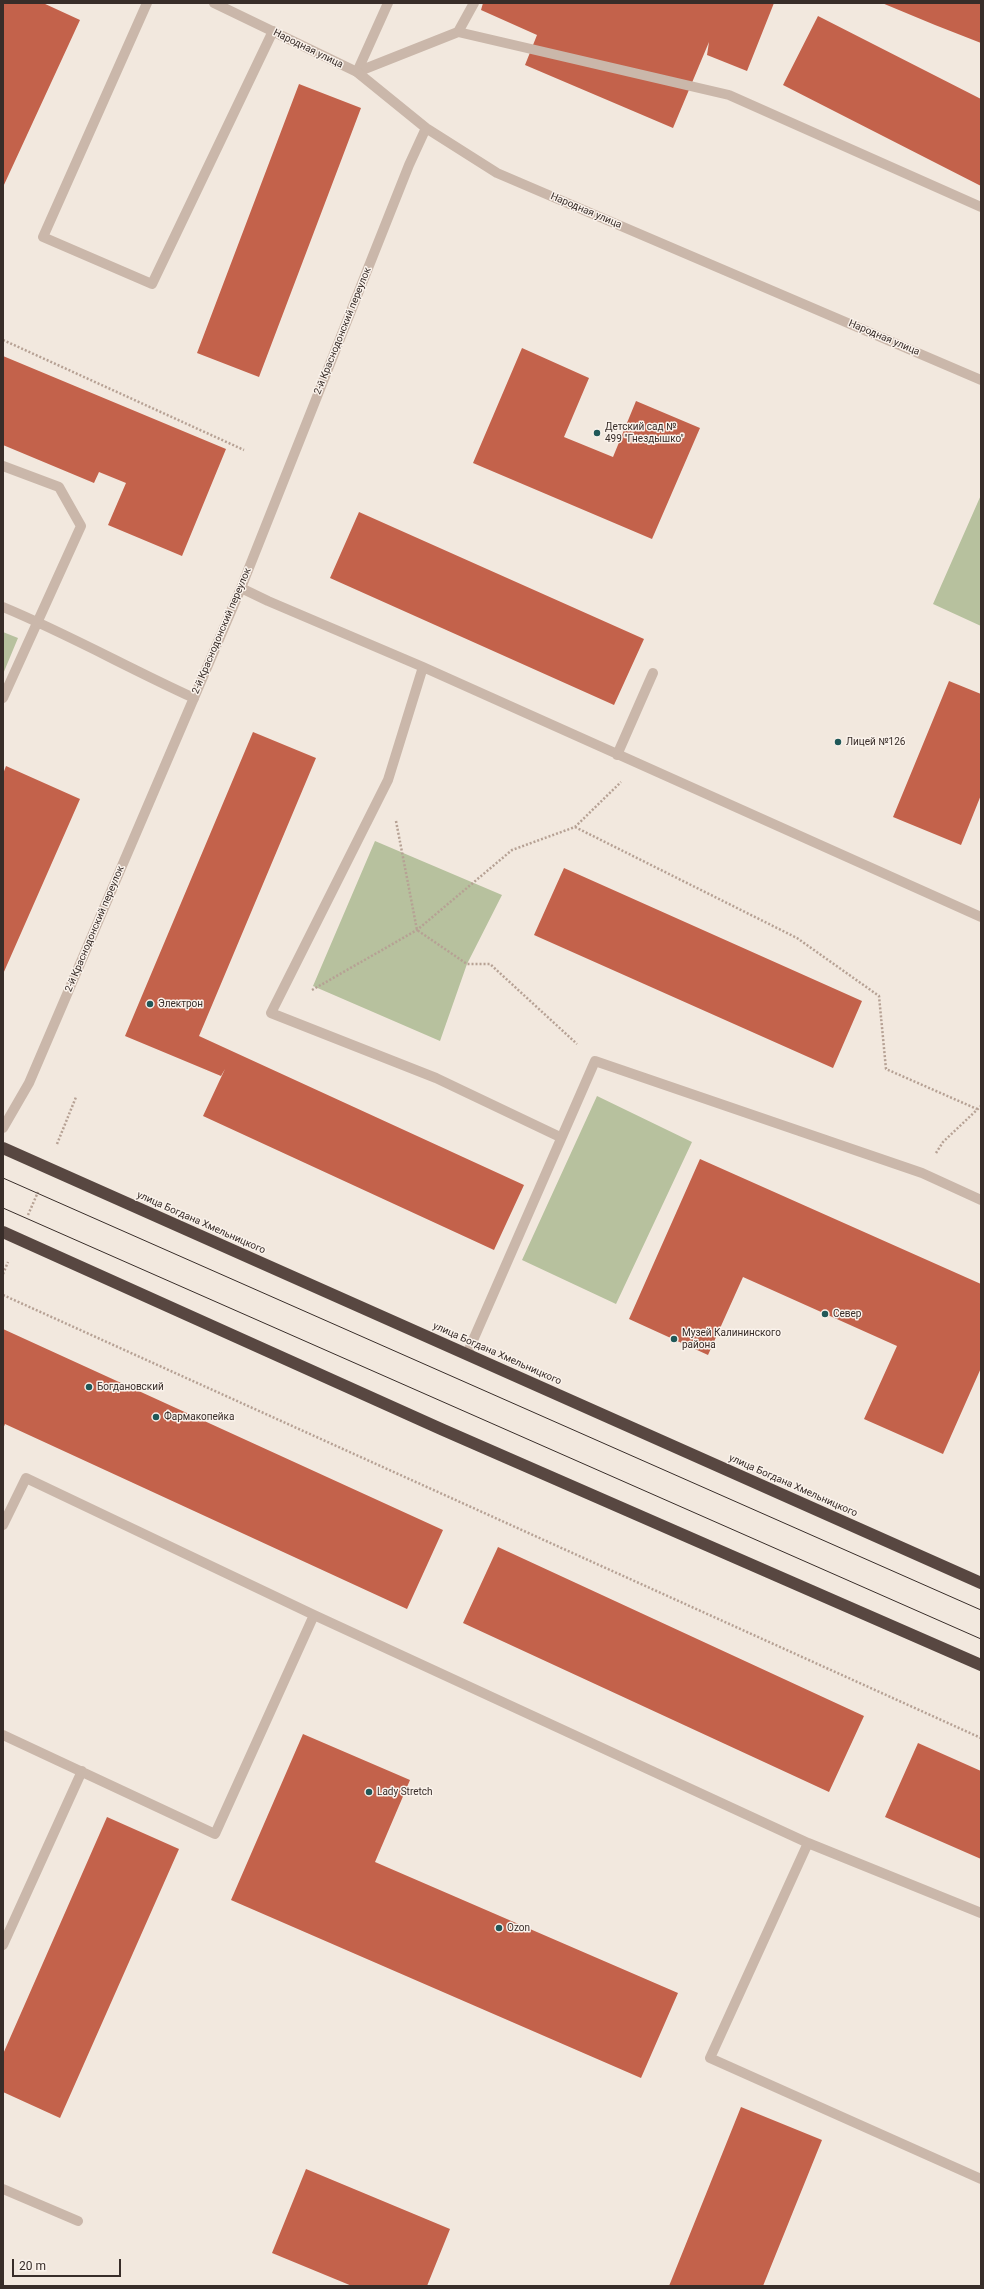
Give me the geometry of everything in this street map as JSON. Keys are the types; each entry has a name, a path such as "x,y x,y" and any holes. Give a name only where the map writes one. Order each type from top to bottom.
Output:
{"highway":[{"name":"улица Богдана Хмельницкого","path":"3,1148 981,1583"},
{"path":"3,1232 441,1428 981,1665"}],"street":[{"path":"147,3 43,237 152,284 273,31"},
{"name":"Народная улица","path":"214,3 357,72 426,128 497,173 981,380"},
{"path":"357,72 388,3"},
{"path":"458,32 474,3"},
{"path":"357,72 458,32 730,95 981,207"},
{"name":"2-й Краснодонский переулок","path":"3,1128 28,1083 242,588 406,172 426,128"},
{"path":"3,466 59,488 80,526 3,698"},
{"path":"242,588 268,601 423,667 981,917"},
{"path":"3,607 38,622 144,676 194,698"},
{"path":"423,667 388,780 271,1013 436,1078 560,1137"},
{"path":"617,755 653,673"},
{"path":"467,1354 560,1137 595,1061 922,1173 981,1200"},
{"path":"3,1525 26,1478 314,1615 808,1843 981,1913"},
{"path":"3,1735 215,1834 314,1615"},
{"path":"3,1945 82,1772"},
{"path":"808,1843 710,2058 981,2179"},
{"path":"3,2189 78,2221"}],"path":[{"path":"3,340 244,450"},
{"path":"271,1013 417,930 512,850 575,827 638,764"},
{"path":"388,780 417,930 467,964 490,964 595,1061"},
{"path":"575,827 797,938 878,996 886,1069 978,1108"},
{"path":"922,1173 943,1142 981,1106"},
{"path":"3,1295 981,1738"}],"green space":[{"path":"981,495 981,626 933,604"},
{"path":"3,632 18,638 3,674"},
{"path":"375,841 502,895 467,964 440,1041 313,986"},
{"path":"597,1096 692,1142 616,1304 522,1260"}],"building":[{"path":"3,3 43,3 80,20 3,187"},
{"path":"483,3 774,3 747,71 707,55 709,42 673,128 525,65 537,35 481,10"},
{"path":"882,3 981,3 981,43 935,25"},
{"path":"818,16 981,99 981,186 783,85"},
{"path":"299,84 361,108 259,377 197,353"},
{"path":"522,348 589,378 564,437 613,457 636,401 700,428 652,539 473,463"},
{"path":"3,356 226,449 182,556 108,525 126,483 99,472 94,483 3,445"},
{"path":"359,512 644,639 614,705 330,578"},
{"path":"949,681 981,694 981,795 961,845 893,817"},
{"path":"253,732 316,758 199,1036 524,1185 494,1250 203,1116 225,1069 221,1076 125,1036"},
{"path":"6,766 80,799 3,974 3,774"},
{"path":"564,868 862,1001 833,1068 534,935"},
{"path":"700,1159 981,1284 981,1368 943,1454 864,1419 897,1346 743,1277 708,1355 629,1319"},
{"path":"3,1329 443,1530 407,1609 5,1424 3,1429"},
{"path":"498,1547 864,1716 829,1792 463,1623"},
{"path":"303,1734 410,1780 375,1862 678,1993 641,2078 231,1900"},
{"path":"918,1743 981,1771 981,1859 885,1817"},
{"path":"107,1817 179,1849 60,2118 3,2092 3,2054"},
{"path":"741,2107 822,2140 763,2286 669,2286"},
{"path":"306,2169 450,2229 427,2286 352,2286 272,2253"}],"tram line":[{"path":"3,1178 981,1610"},
{"path":"3,1208 981,1639"}],"place":[{"name":"Детский сад № 499 \"Гнездышко\"","path":"597,433"},
{"name":"Лицей №126","path":"838,742"},
{"name":"Электрон","path":"150,1004"},
{"name":"Север","path":"825,1314"},
{"name":"Музей Калининского района","path":"674,1339"},
{"name":"Богдановский","path":"89,1387"},
{"name":"Фармакопейка","path":"156,1417"},
{"name":"Lady Stretch","path":"369,1792"},
{"name":"Ozon","path":"499,1928"}]}
